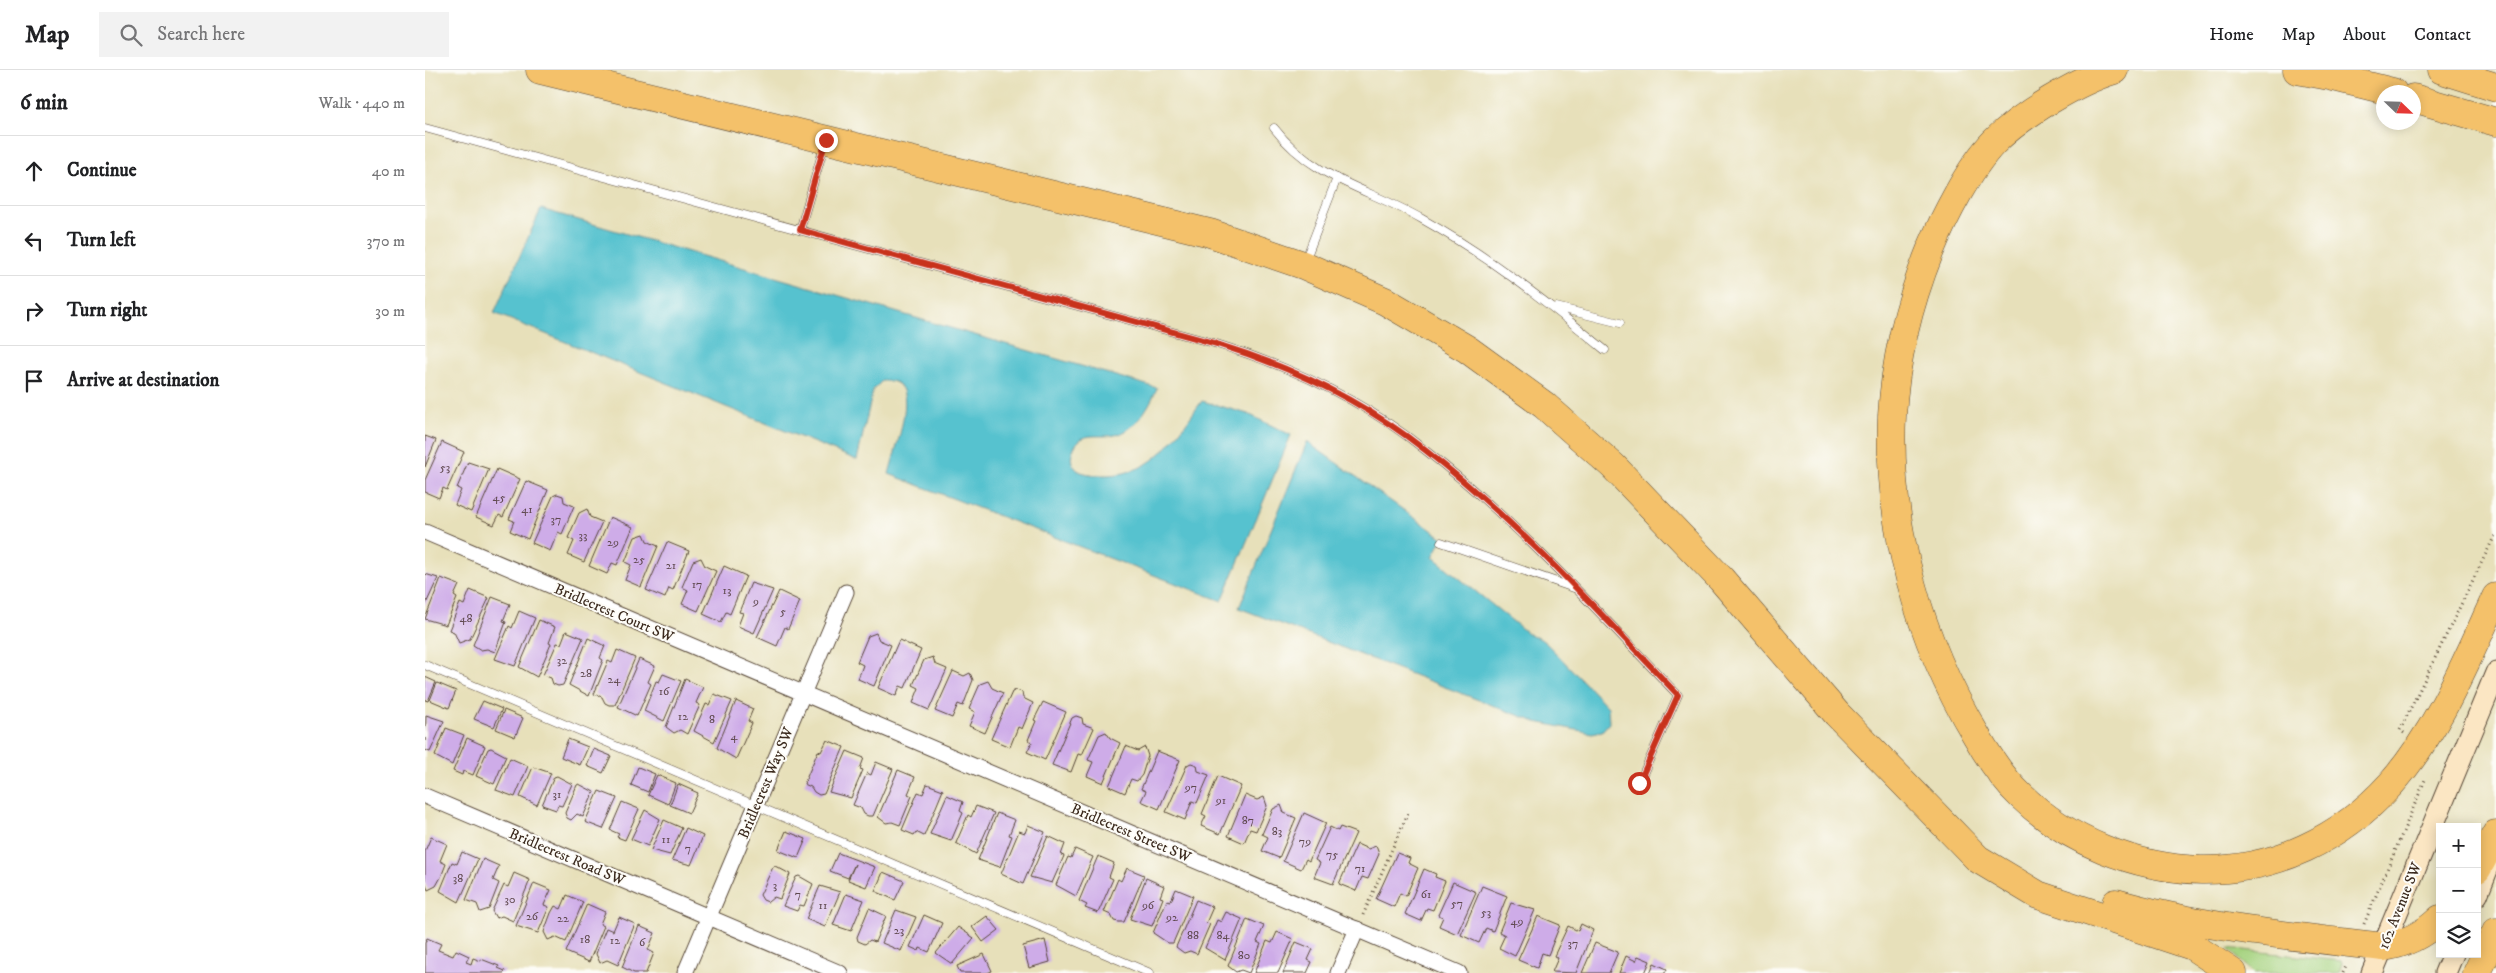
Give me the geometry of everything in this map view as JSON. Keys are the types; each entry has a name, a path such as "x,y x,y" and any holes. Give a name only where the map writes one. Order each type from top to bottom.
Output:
{"highway":[{"path":"540,70 1209,233 1303,266 1385,301 1467,349 1544,405 1613,466 1721,580 1837,714 1977,859 2038,895 2193,946 2233,973"},
{"path":"2114,70 2098,75 2069,90 2018,122 1993,143 1951,204 1940,226 1912,298 1895,376 1892,417 1892,460 1896,503 1912,592 1944,676 1965,717 1991,760 2019,794 2052,821 2089,843 2131,859 2175,869 2213,870 2252,866 2290,854 2328,838 2361,813 2391,784 2443,709 2496,597"},
{"path":"2297,70 2376,88"},
{"path":"2442,70 2496,86"},
{"path":"2492,70 2496,72"},
{"path":"2421,100 2496,122"},
{"path":"1930,810 1983,847 2046,880 2144,911 2247,931 2383,947 2401,944 2427,931 2436,923"},
{"path":"2478,868 2496,834"},
{"path":"2477,973 2496,932"}],"main road":[{"name":"162 Avenue SW","path":"2372,973 2496,673"},
{"path":"2481,884 2496,848"},
{"path":"2445,973 2451,958"}],"street":[{"name":"Bridlecrest Court SW","path":"425,532 803,694"},
{"name":"Bridlecrest Way SW","path":"685,973 846,592"},
{"name":"Bridlecrest Street SW","path":"803,694 1459,973"},
{"name":"Bridlecrest Road SW","path":"425,796 840,973"},
{"path":"1338,973 1357,929"}],"lane":[{"path":"425,128 1217,344 1263,358 1310,379 1352,401 1425,449 1496,509 1678,695 1639,783"},
{"path":"1274,128 1289,148 1316,168 1404,209 1460,241 1553,306 1605,350"},
{"path":"800,230 826,140"},
{"path":"1303,266 1337,178"},
{"path":"1553,306 1620,323"},
{"path":"1441,542 1576,589"},
{"path":"425,665 1150,973"}],"path":[{"path":"2411,737 2400,730 2496,533"},
{"path":"2362,929 2429,773"},
{"path":"1357,929 1408,813"}],"green space":[{"path":"2227,948 2341,961 2342,964 2339,973 2254,973"}],"water":[{"path":"541,209 1157,388 1151,402 1132,427 1119,434 1087,437 1077,443 1071,460 1073,466 1081,472 1107,475 1124,473 1139,468 1163,451 1202,401 1248,414 1291,435 1222,601 889,474 904,415 905,403 904,393 900,386 894,382 882,381 873,390 857,460 494,313"},
{"path":"1307,442 1443,538 1433,557 1531,636 1539,638 1546,643 1608,707 1609,723 1602,731 1592,733 1536,722 1239,608"}],"building":[{"path":"425,436 436,440 425,467"},
{"path":"442,442 464,452 447,490 443,488 439,498 425,492 425,480"},
{"path":"468,462 489,469 471,512 455,505 461,490 457,488"},
{"path":"497,469 520,479 503,517 499,515 494,525 476,517"},
{"path":"526,481 548,490 528,539 510,531 514,521 509,519"},
{"path":"557,494 563,496 564,502 574,506 562,534 558,532 550,551 532,543 553,496"},
{"path":"587,509 590,517 602,522 584,562 568,555 574,541 568,538 579,513"},
{"path":"610,517 633,527 617,565 612,563 607,574 589,566"},
{"path":"644,534 647,541 658,546 641,587 625,580 631,565 625,562 635,537"},
{"path":"667,542 689,551 673,590 669,588 665,598 646,590"},
{"path":"701,558 705,566 716,571 698,611 682,604 688,590 682,587 693,561"},
{"path":"724,566 746,576 730,614 726,612 721,622 703,614"},
{"path":"425,574 438,578 425,606"},
{"path":"441,578 459,585 454,596 457,598 446,625 425,619"},
{"path":"751,583 773,590 754,633 738,626 743,613 739,612"},
{"path":"470,590 489,598 470,639 459,643 454,632 449,630 460,603 464,605"},
{"path":"779,591 800,601 788,629 785,627 777,646 757,637"},
{"path":"492,597 510,604 503,621 506,622 495,652 487,649 481,650 473,645"},
{"path":"519,611 535,618 515,666 495,659 509,626 512,628"},
{"path":"539,620 555,627 549,643 551,644 537,677 519,667"},
{"path":"566,631 583,638 563,685 558,686 553,684 551,678 543,675 557,643 561,644"},
{"path":"876,633 879,640 891,645 874,686 858,679 863,665 857,662 868,636"},
{"path":"588,638 605,646 600,658 603,660 589,696 569,685"},
{"path":"899,640 921,650 905,688 900,686 896,696 878,688"},
{"path":"617,650 635,658 615,705 609,705 605,703 602,697 594,694 608,661 612,663"},
{"path":"933,657 935,664 947,669 929,710 913,703 919,688 913,685 924,660"},
{"path":"639,659 655,666 648,682 651,684 637,716 618,707"},
{"path":"953,671 964,676 970,673 973,680 963,706 958,704 952,718 935,711"},
{"path":"663,674 681,681 664,721 644,711 656,681 659,682"},
{"path":"425,677 436,682 428,701 425,700"},
{"path":"685,679 703,687 696,703 700,705 687,734 680,730 674,733 666,727"},
{"path":"988,681 992,688 1003,693 985,733 969,726 975,712 969,709 980,684"},
{"path":"437,683 456,691 449,708 430,700"},
{"path":"1016,690 1022,692 1023,698 1033,703 1022,729 1018,727 1010,747 991,739 1012,692"},
{"path":"714,694 732,701 714,742 694,731 706,704 709,705"},
{"path":"483,701 502,709 494,727 474,719"},
{"path":"736,701 753,709 748,721 752,723 736,759 717,748"},
{"path":"1043,702 1066,712 1045,760 1027,752 1032,742 1028,740 1036,721 1034,720"},
{"path":"504,710 523,718 515,737 496,729"},
{"path":"426,715 444,721 430,752 425,750"},
{"path":"1076,716 1082,718 1083,724 1094,728 1082,755 1078,754 1071,772 1052,765 1072,718"},
{"path":"446,728 464,735 452,765 435,756"},
{"path":"1106,732 1110,738 1120,743 1103,783 1087,776 1093,762 1088,760 1099,735"},
{"path":"467,738 485,746 473,775 463,771 462,775 453,771"},
{"path":"568,739 588,747 580,765 561,757"},
{"path":"827,740 844,747 824,794 819,795 811,787 804,784 818,751 821,752"},
{"path":"1126,746 1138,751 1145,747 1148,756 1142,775 1137,781 1131,779 1125,793 1109,786"},
{"path":"491,748 506,756 494,784 476,776 488,749"},
{"path":"594,749 611,756 603,773 587,766"},
{"path":"847,751 864,758 860,769 863,770 851,798 829,792"},
{"path":"1157,751 1180,760 1159,809 1141,801 1146,791 1141,789"},
{"path":"510,758 528,766 515,797 496,790"},
{"path":"876,762 893,769 873,816 868,816 864,814 861,808 853,805 867,773 871,775"},
{"path":"1191,763 1197,765 1198,771 1209,775 1197,803 1192,801 1185,820 1166,812 1187,765"},
{"path":"533,767 551,773 537,805 520,797"},
{"path":"638,767 655,774 648,792 631,785"},
{"path":"898,770 915,777 908,794 912,796 900,825 892,822 886,823 878,817"},
{"path":"657,775 676,783 668,804 648,795"},
{"path":"557,776 572,784 562,806 558,805 556,810 542,805 554,777"},
{"path":"1218,776 1241,786 1220,834 1201,826 1206,816 1202,814"},
{"path":"579,784 594,792 583,817 577,814 571,820 567,818 565,813"},
{"path":"678,784 698,793 689,813 670,805"},
{"path":"927,784 943,790 924,836 916,832 914,835 902,830 918,792 923,794"},
{"path":"599,791 617,798 603,829 585,822"},
{"path":"947,795 963,802 960,811 963,813 951,841 930,834"},
{"path":"1245,795 1257,800 1264,797 1267,806 1256,831 1250,829 1244,843 1228,836"},
{"path":"622,802 639,809 625,840 617,837 619,834 610,830"},
{"path":"1281,805 1284,813 1296,818 1279,858 1262,851 1268,837 1262,834 1273,809"},
{"path":"976,806 994,813 976,854 956,843 968,815 971,817"},
{"path":"645,810 660,819 648,846 631,839"},
{"path":"997,813 1015,820 1009,835 1012,836 1000,867 978,860"},
{"path":"1304,813 1326,823 1309,861 1306,859 1301,869 1283,861"},
{"path":"664,820 682,828 670,855 651,850"},
{"path":"1028,825 1045,832 1023,884 1001,874 1019,831 1025,833"},
{"path":"1330,827 1338,831 1340,827 1356,833 1333,884 1314,877 1320,863 1315,860"},
{"path":"686,828 703,836 691,865 672,860"},
{"path":"786,831 806,839 798,858 778,850"},
{"path":"1048,836 1065,844 1061,855 1064,856 1052,883 1030,877"},
{"path":"431,837 447,844 440,861 446,864 436,886 428,890 425,883 425,851"},
{"path":"1357,844 1368,849 1376,846 1379,854 1368,879 1362,877 1356,891 1339,884"},
{"path":"1075,849 1093,857 1076,896 1056,885 1068,857 1071,858"},
{"path":"462,852 478,859 459,902 440,891 452,862 457,864"},
{"path":"838,853 875,867 866,887 848,880 855,864 848,878 830,871"},
{"path":"1397,853 1410,858 1408,863 1418,868 1406,896 1400,893 1394,907 1376,899"},
{"path":"1098,856 1114,863 1109,877 1113,879 1098,913 1085,908 1087,905 1079,901"},
{"path":"483,859 499,866 493,880 499,883 489,909 480,912 477,904 466,900"},
{"path":"775,866 790,874 780,899 774,897 768,902 763,900 760,895"},
{"path":"1127,868 1144,875 1124,922 1119,922 1114,921 1111,915 1104,912 1118,879 1121,881"},
{"path":"1424,869 1436,874 1435,877 1445,881 1433,910 1427,908 1421,921 1405,914"},
{"path":"883,872 904,881 895,900 875,891"},
{"path":"514,873 530,880 513,921 502,916 496,918 492,911 504,885 508,887"},
{"path":"799,876 813,884 804,906 800,905 797,911 783,906 796,877"},
{"path":"1146,878 1164,886 1160,897 1163,898 1152,926 1130,919"},
{"path":"1453,882 1476,892 1457,934 1439,926 1443,917 1438,915"},
{"path":"534,883 551,890 544,905 549,907 538,933 516,926"},
{"path":"820,886 840,892 825,927 806,919"},
{"path":"1482,886 1507,896 1493,931 1486,928 1479,943 1461,935"},
{"path":"1176,889 1193,896 1173,943 1168,943 1153,933 1167,900 1171,901"},
{"path":"846,894 864,900 851,931 833,925"},
{"path":"567,895 583,902 566,942 555,937 548,940 544,932 551,913 555,906 561,909"},
{"path":"1196,900 1213,907 1206,923 1210,924 1197,954 1190,951 1184,953 1176,947"},
{"path":"1511,903 1535,910 1515,956 1499,948 1505,935 1499,932"},
{"path":"587,904 605,912 600,924 604,926 589,962 566,952"},
{"path":"869,908 886,916 875,942 870,940 865,944 858,941 857,937"},
{"path":"896,910 916,917 901,951 882,943"},
{"path":"1226,912 1242,919 1225,960 1205,948 1217,920 1221,922"},
{"path":"924,915 942,923 929,952 920,948 919,951 910,947"},
{"path":"987,916 999,930 983,942 972,927"},
{"path":"1538,916 1560,925 1548,955 1542,953 1537,968 1518,960"},
{"path":"619,917 635,924 618,965 607,960 600,963 596,954 606,928 613,931"},
{"path":"1247,919 1264,926 1257,942 1261,944 1249,973 1241,970 1236,972 1228,966"},
{"path":"1581,924 1593,930 1576,973 1552,972 1558,958 1554,956 1568,926 1578,931"},
{"path":"639,926 655,933 648,950 654,953 646,973 634,973 622,967"},
{"path":"958,927 974,938 952,964 936,953"},
{"path":"1277,932 1293,939 1278,973 1254,973 1267,941 1272,943"},
{"path":"427,938 441,944 438,950 453,956 456,950 469,956 466,962 471,964 473,958 481,961 481,959 499,966 498,968 505,971 504,973 425,973 425,943"},
{"path":"1045,940 1050,962 1029,968 1023,946"},
{"path":"1296,942 1313,949 1308,960 1312,962 1307,973 1283,973"},
{"path":"1595,943 1618,952 1609,973 1582,973"},
{"path":"984,954 992,971 987,973 960,973 957,966"},
{"path":"1626,956 1636,961 1638,956 1650,961 1645,973 1619,973"},
{"path":"1654,963 1667,969 1665,973 1650,973"}],"route":[{"path":"826,140 800,230 1263,358 1310,379 1352,401 1425,449 1490,503 1520,531 1678,695 1639,783"}]}
